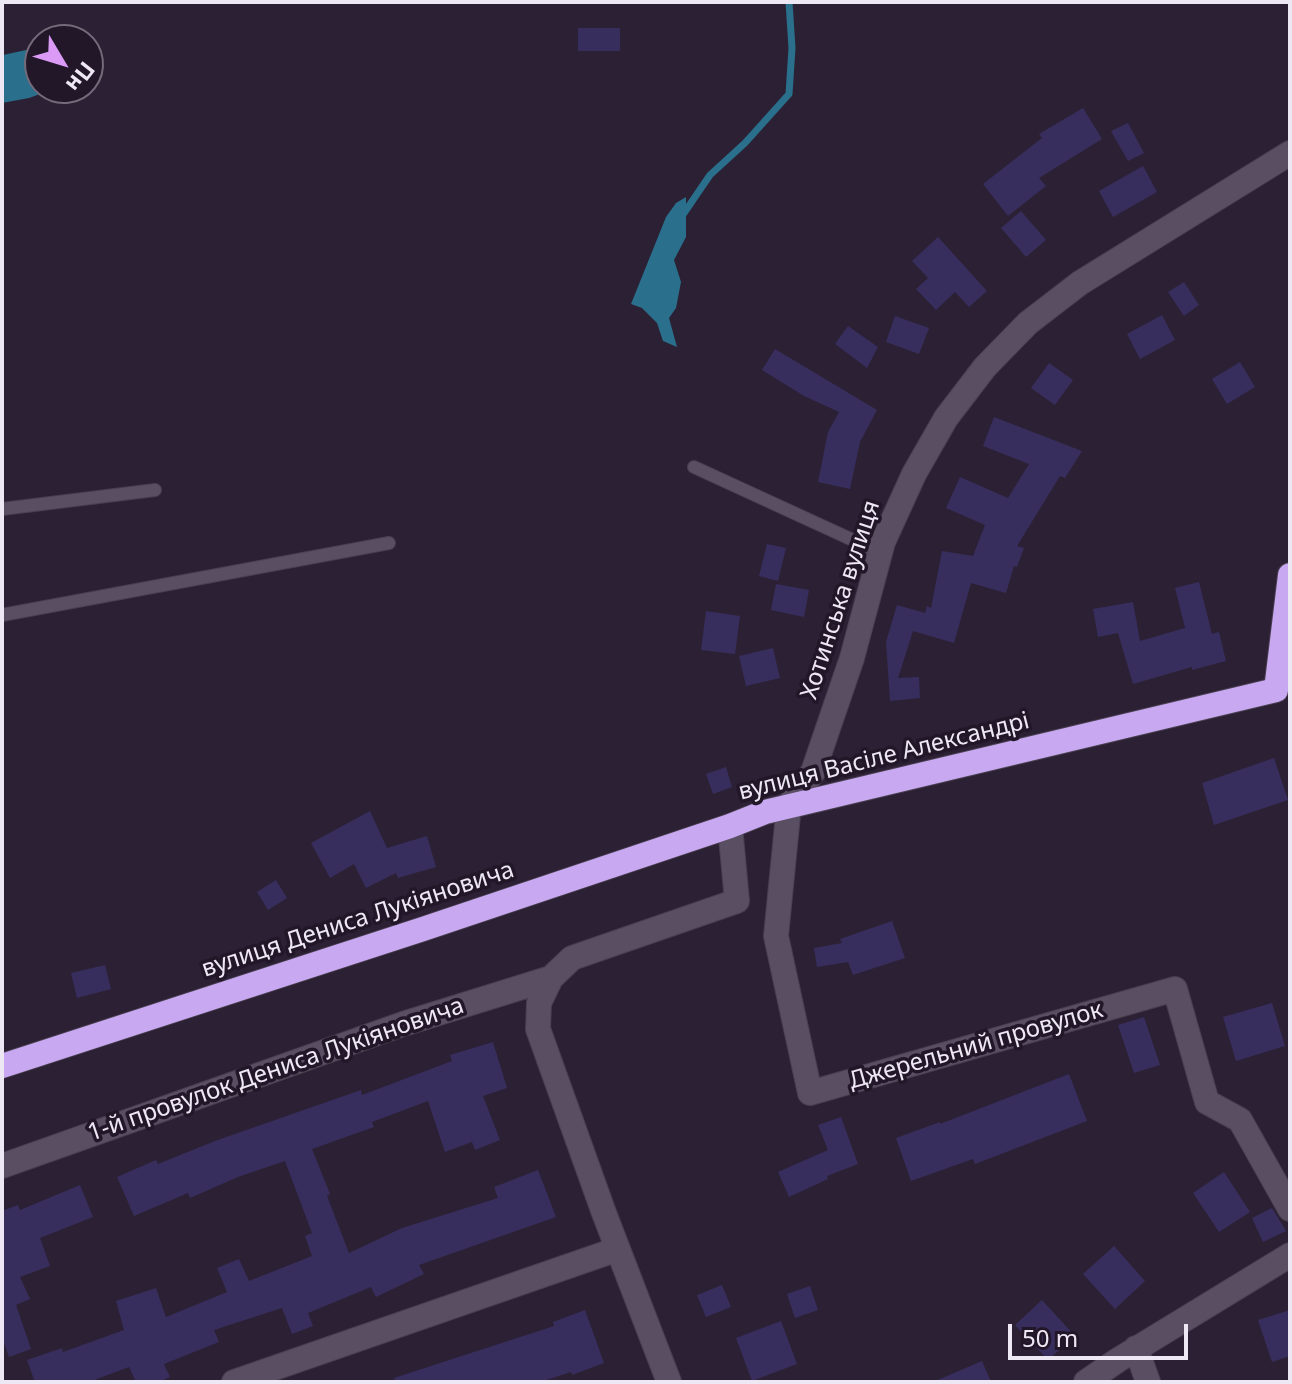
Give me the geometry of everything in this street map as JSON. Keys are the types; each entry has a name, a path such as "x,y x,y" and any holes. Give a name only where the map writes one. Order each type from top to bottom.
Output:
{"highway":[{"name":"вулиця Васіле Александрі","path":"730,826 789,805 1276,690 1290,575"},
{"name":"вулиця Дениса Лукіяновича","path":"2,1066 730,826"}],"street":[{"name":"Хотинська вулиця","path":"789,805 813,772 852,658 881,553 914,474 946,418 985,367 1028,323 1080,283 1290,153"},
{"name":"Джерельний провулок","path":"789,805 776,936 810,1093 1175,989 1207,1102 1240,1120 1290,1209"},
{"name":"вулиця Васіле Александрі","path":"551,978 572,958 737,901 730,826"},
{"name":"1-й провулок Дениса Лукіяновича","path":"2,1166 403,1024 551,978"},
{"path":"551,978 539,1003 538,1029 669,1382"},
{"path":"234,1382 618,1249"},
{"path":"1086,1382 1136,1348 1290,1255"},
{"path":"1136,1348 1148,1382"}],"lane":[{"path":"694,467 881,553"},
{"path":"2,509 155,490"},
{"path":"2,615 389,543"}],"water":[{"path":"24,50 24,99 2,103 3,55"},
{"path":"686,197 686,237 674,260 681,282 676,308 669,318 677,347 663,341 657,323 642,308 631,304 666,217 676,203"}],"building":[{"path":"578,28 620,28 620,51 578,51"},
{"path":"1083,108 1102,139 1039,178 1046,186 1008,216 983,184 1042,138 1039,134"},
{"path":"1128,123 1144,153 1128,161 1111,131"},
{"path":"1143,166 1157,192 1113,217 1099,191"},
{"path":"1021,211 1046,240 1026,257 1001,228"},
{"path":"938,237 987,291 969,307 955,292 936,310 916,289 928,278 912,261"},
{"path":"1184,282 1199,305 1184,316 1168,292"},
{"path":"1162,315 1175,340 1140,359 1127,334"},
{"path":"895,316 929,328 919,354 886,342"},
{"path":"848,326 878,347 867,368 835,344"},
{"path":"775,349 877,410 860,442 850,489 818,482 828,432 839,412 804,396 762,370"},
{"path":"1240,362 1255,387 1227,404 1212,379"},
{"path":"1049,363 1073,380 1055,405 1031,388"},
{"path":"994,417 1082,451 1065,478 1060,476 1017,546 1024,548 1017,567 1014,566 1006,593 971,583 954,643 913,631 898,678 919,677 920,698 890,701 886,642 897,605 925,613 927,606 931,608 942,551 973,556 985,525 946,508 960,477 1008,498 1029,464 983,446"},
{"path":"767,544 786,548 778,581 759,576"},
{"path":"1199,582 1212,634 1219,632 1226,661 1133,684 1118,633 1098,637 1093,609 1133,602 1140,641 1185,628 1175,588"},
{"path":"776,584 809,590 804,617 771,610"},
{"path":"706,611 740,616 735,654 701,650"},
{"path":"773,648 780,678 746,686 739,656"},
{"path":"1274,758 1288,800 1214,825 1202,783"},
{"path":"726,767 732,787 713,794 706,774"},
{"path":"370,811 387,848 427,836 436,867 398,878 396,873 366,888 354,864 330,878 311,843"},
{"path":"276,880 287,898 268,910 257,892"},
{"path":"892,921 905,958 853,975 848,962 817,967 814,948 842,943 840,939"},
{"path":"105,965 111,989 77,998 71,973"},
{"path":"1272,1003 1285,1046 1236,1061 1223,1017"},
{"path":"1144,1017 1160,1065 1134,1073 1118,1025"},
{"path":"493,1042 507,1088 483,1096 500,1140 475,1150 472,1142 445,1152 428,1101 372,1122 374,1127 312,1149 330,1194 327,1196 349,1253 402,1228 498,1198 494,1187 538,1170 556,1217 419,1265 424,1274 376,1297 371,1287 308,1313 313,1326 292,1334 282,1308 214,1330 219,1342 164,1364 170,1377 159,1382 136,1382 129,1367 89,1382 35,1382 27,1360 62,1348 63,1352 124,1330 116,1301 156,1288 166,1317 227,1292 217,1268 239,1259 249,1281 312,1256 305,1236 312,1233 285,1161 190,1198 188,1193 134,1216 117,1177 156,1160 158,1164 361,1090 362,1095 452,1061 450,1055"},
{"path":"1069,1074 1087,1121 975,1164 973,1159 911,1181 896,1138"},
{"path":"841,1117 858,1164 827,1176 828,1179 789,1197 778,1172 828,1150 818,1125"},
{"path":"1224,1172 1250,1212 1219,1232 1193,1193"},
{"path":"80,1185 93,1217 40,1238 50,1266 20,1277 30,1299 16,1305 31,1349 9,1357 2,1338 2,1211 18,1205 20,1210"},
{"path":"1272,1208 1286,1231 1263,1242 1252,1218"},
{"path":"1114,1246 1145,1281 1115,1309 1083,1274"},
{"path":"722,1285 731,1307 706,1317 697,1295"},
{"path":"810,1286 818,1310 795,1318 787,1294"},
{"path":"1042,1300 1075,1336 1048,1360 1015,1325"},
{"path":"585,1310 604,1363 540,1382 395,1382 394,1378 554,1326 553,1322"},
{"path":"1290,1310 1290,1356 1272,1362 1258,1320"},
{"path":"781,1321 797,1364 752,1381 736,1338"},
{"path":"982,1361 991,1382 933,1382"}],"waterway":[{"path":"680,219 710,175 745,143 789,94 792,48 789,2"}]}
